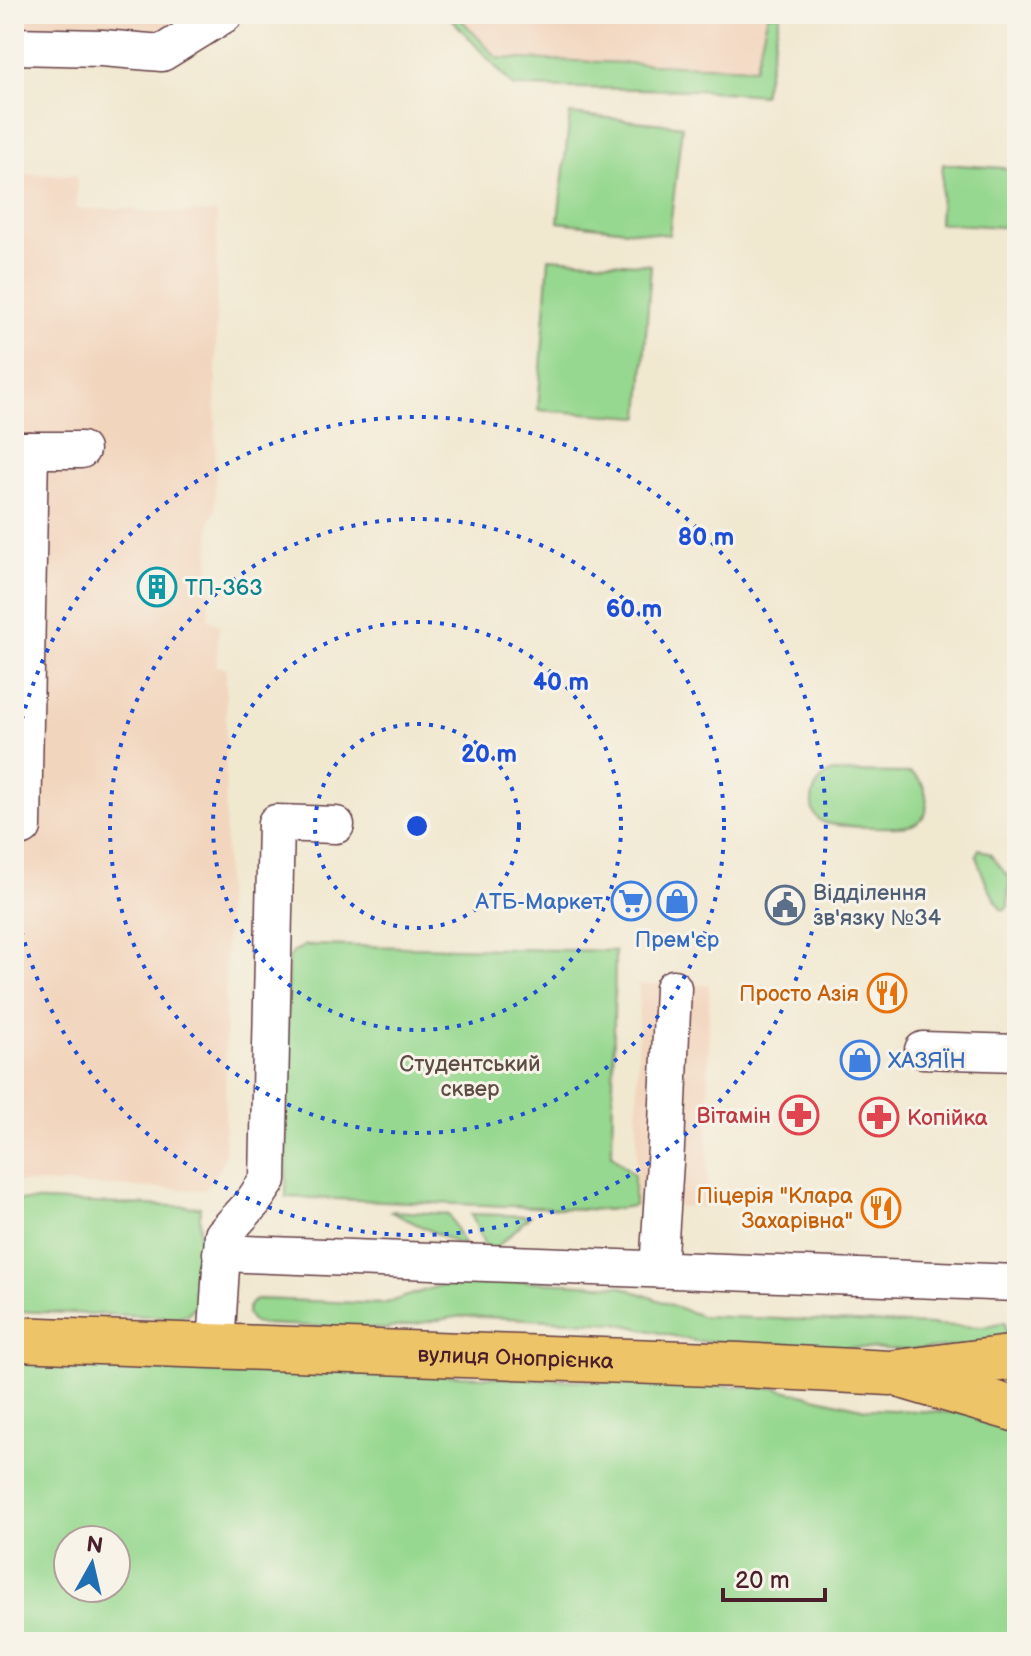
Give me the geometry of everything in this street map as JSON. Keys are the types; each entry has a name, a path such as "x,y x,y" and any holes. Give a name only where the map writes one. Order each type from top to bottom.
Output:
{"main road":[{"name":"вулиця Онопрієнка","path":"14,1339 890,1373 1017,1357"},
{"path":"890,1373 1017,1410"}],"street":[{"path":"14,46 162,53 225,14"},
{"path":"23,827 22,450 81,450"},
{"path":"216,1347 222,1240 226,1230 253,1202 268,1180 276,823 336,825"},
{"path":"658,1269 673,988"},
{"path":"923,1050 1017,1053"},
{"path":"221,1253 1017,1283"}],"shaded area":[{"path":"14,14 200,14 179,34 14,31"},
{"path":"456,14 768,14 755,68 497,58"},
{"path":"14,174 77,175 77,209 217,213 215,512 210,520 208,619 219,625 216,666 226,668 225,1152 221,1167 204,1190 14,1182"},
{"path":"639,984 709,985 707,1207 636,1206"}],"green space":[{"path":"447,14 456,14 497,58 755,68 768,14 780,14 763,95 696,90 514,87"},
{"path":"570,114 682,126 669,235 558,222"},
{"path":"943,164 1017,169 1017,228 939,223"},
{"path":"549,258 651,265 640,417 538,410"},
{"path":"833,772 910,773 920,780 925,790 926,813 916,823 905,826 853,826 823,822 813,811 813,795 820,781"},
{"path":"979,849 990,854 1009,878 1008,906 1005,910 1001,909 983,876 976,855"},
{"name":"Студентський сквер","path":"306,945 615,951 612,1155 634,1175 634,1206 607,1210 286,1197 288,962 292,953"},
{"path":"14,1200 200,1207 199,1300 188,1314 177,1317 14,1311"},
{"path":"389,1211 449,1214 465,1247"},
{"path":"471,1214 530,1216 496,1248 486,1248"},
{"path":"463,1278 620,1286 701,1316 983,1327 1005,1322 1008,1343 911,1350 695,1341 617,1323 462,1316 385,1329 261,1324 254,1323 247,1314 250,1304 260,1299 383,1304"},
{"path":"14,1359 775,1388 866,1409 1017,1415 1017,1642 14,1642"}],"place":[{"name":"ТП-363","path":"157,587"},
{"name":"АТБ-Маркет","path":"631,901"},
{"name":"Прем'єр","path":"677,901"},
{"name":"Відділення зв'язку №34","path":"785,905"},
{"name":"Просто Азія","path":"887,993"},
{"name":"ХАЗЯЇН","path":"860,1060"},
{"name":"Вітамін","path":"799,1115"},
{"name":"Копійка","path":"879,1117"},
{"name":"Піцерія \"Клара Захарівна\"","path":"881,1208"}]}
